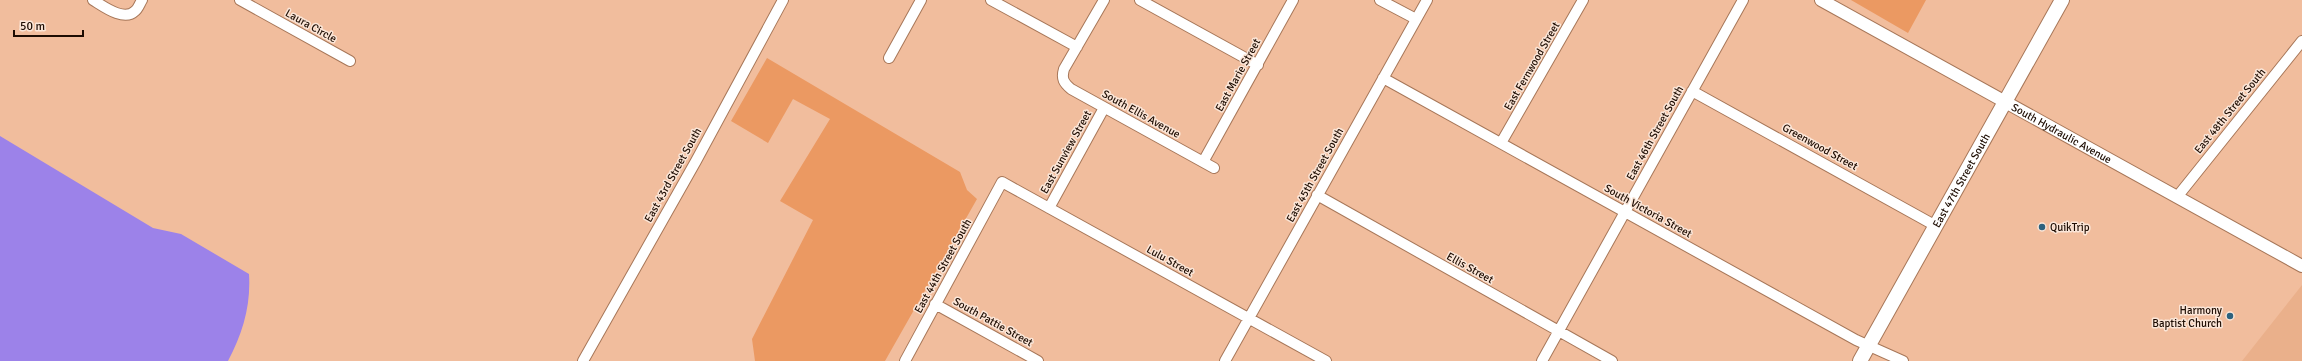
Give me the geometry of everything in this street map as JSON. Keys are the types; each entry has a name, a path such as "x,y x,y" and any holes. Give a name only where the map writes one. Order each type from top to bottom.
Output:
{"main road":[{"name":"East 47th Street South","path":"1860,361 2062,0"}],"street":[{"path":"93,0 114,11 128,15 135,12 142,0"},
{"name":"Laura Circle","path":"240,0 350,61"},
{"name":"East 43rd Street South","path":"583,361 696,161 784,0"},
{"path":"889,58 921,0"},
{"path":"991,0 1077,47 1104,0"},
{"path":"1140,0 1258,65"},
{"name":"East Marie Street","path":"1203,162 1293,0"},
{"path":"1380,0 1416,19"},
{"name":"East 45th Street South","path":"1225,361 1426,0"},
{"name":"East Fernwood Street","path":"1501,143 1583,0"},
{"name":"East 46th Street South","path":"1542,361 1743,0"},
{"name":"South Hydraulic Avenue","path":"1821,0 2302,266"},
{"name":"East 48th Street South","path":"2177,197 2302,41"},
{"name":"South Ellis Avenue","path":"1077,47 1062,76 1063,81 1071,89 1214,168"},
{"name":"South Victoria Street","path":"1383,78 1869,345 1903,361"},
{"name":"Greenwood Street","path":"1692,90 1936,226"},
{"name":"East Sunview Street","path":"1049,208 1104,108"},
{"name":"Lulu Street","path":"1002,182 1326,361"},
{"name":"East 44th Street South","path":"904,361 1002,182"},
{"name":"Ellis Street","path":"1317,195 1612,361"},
{"name":"South Pattie Street","path":"936,304 1038,361"}],"shaded area":[{"path":"1851,0 1926,0 1908,33"},
{"path":"767,58 960,172 967,190 977,199 885,361 755,361 752,339 813,220 780,201 830,119 793,99 768,143 731,121"},
{"path":"0,136 153,228 181,234 249,274 249,297 245,319 238,340 228,361 0,361"},
{"path":"2302,285 2302,361 2242,361"}],"place":[{"name":"QuikTrip","path":"2042,227"},
{"name":"Harmony Baptist Church","path":"2230,316"}]}
